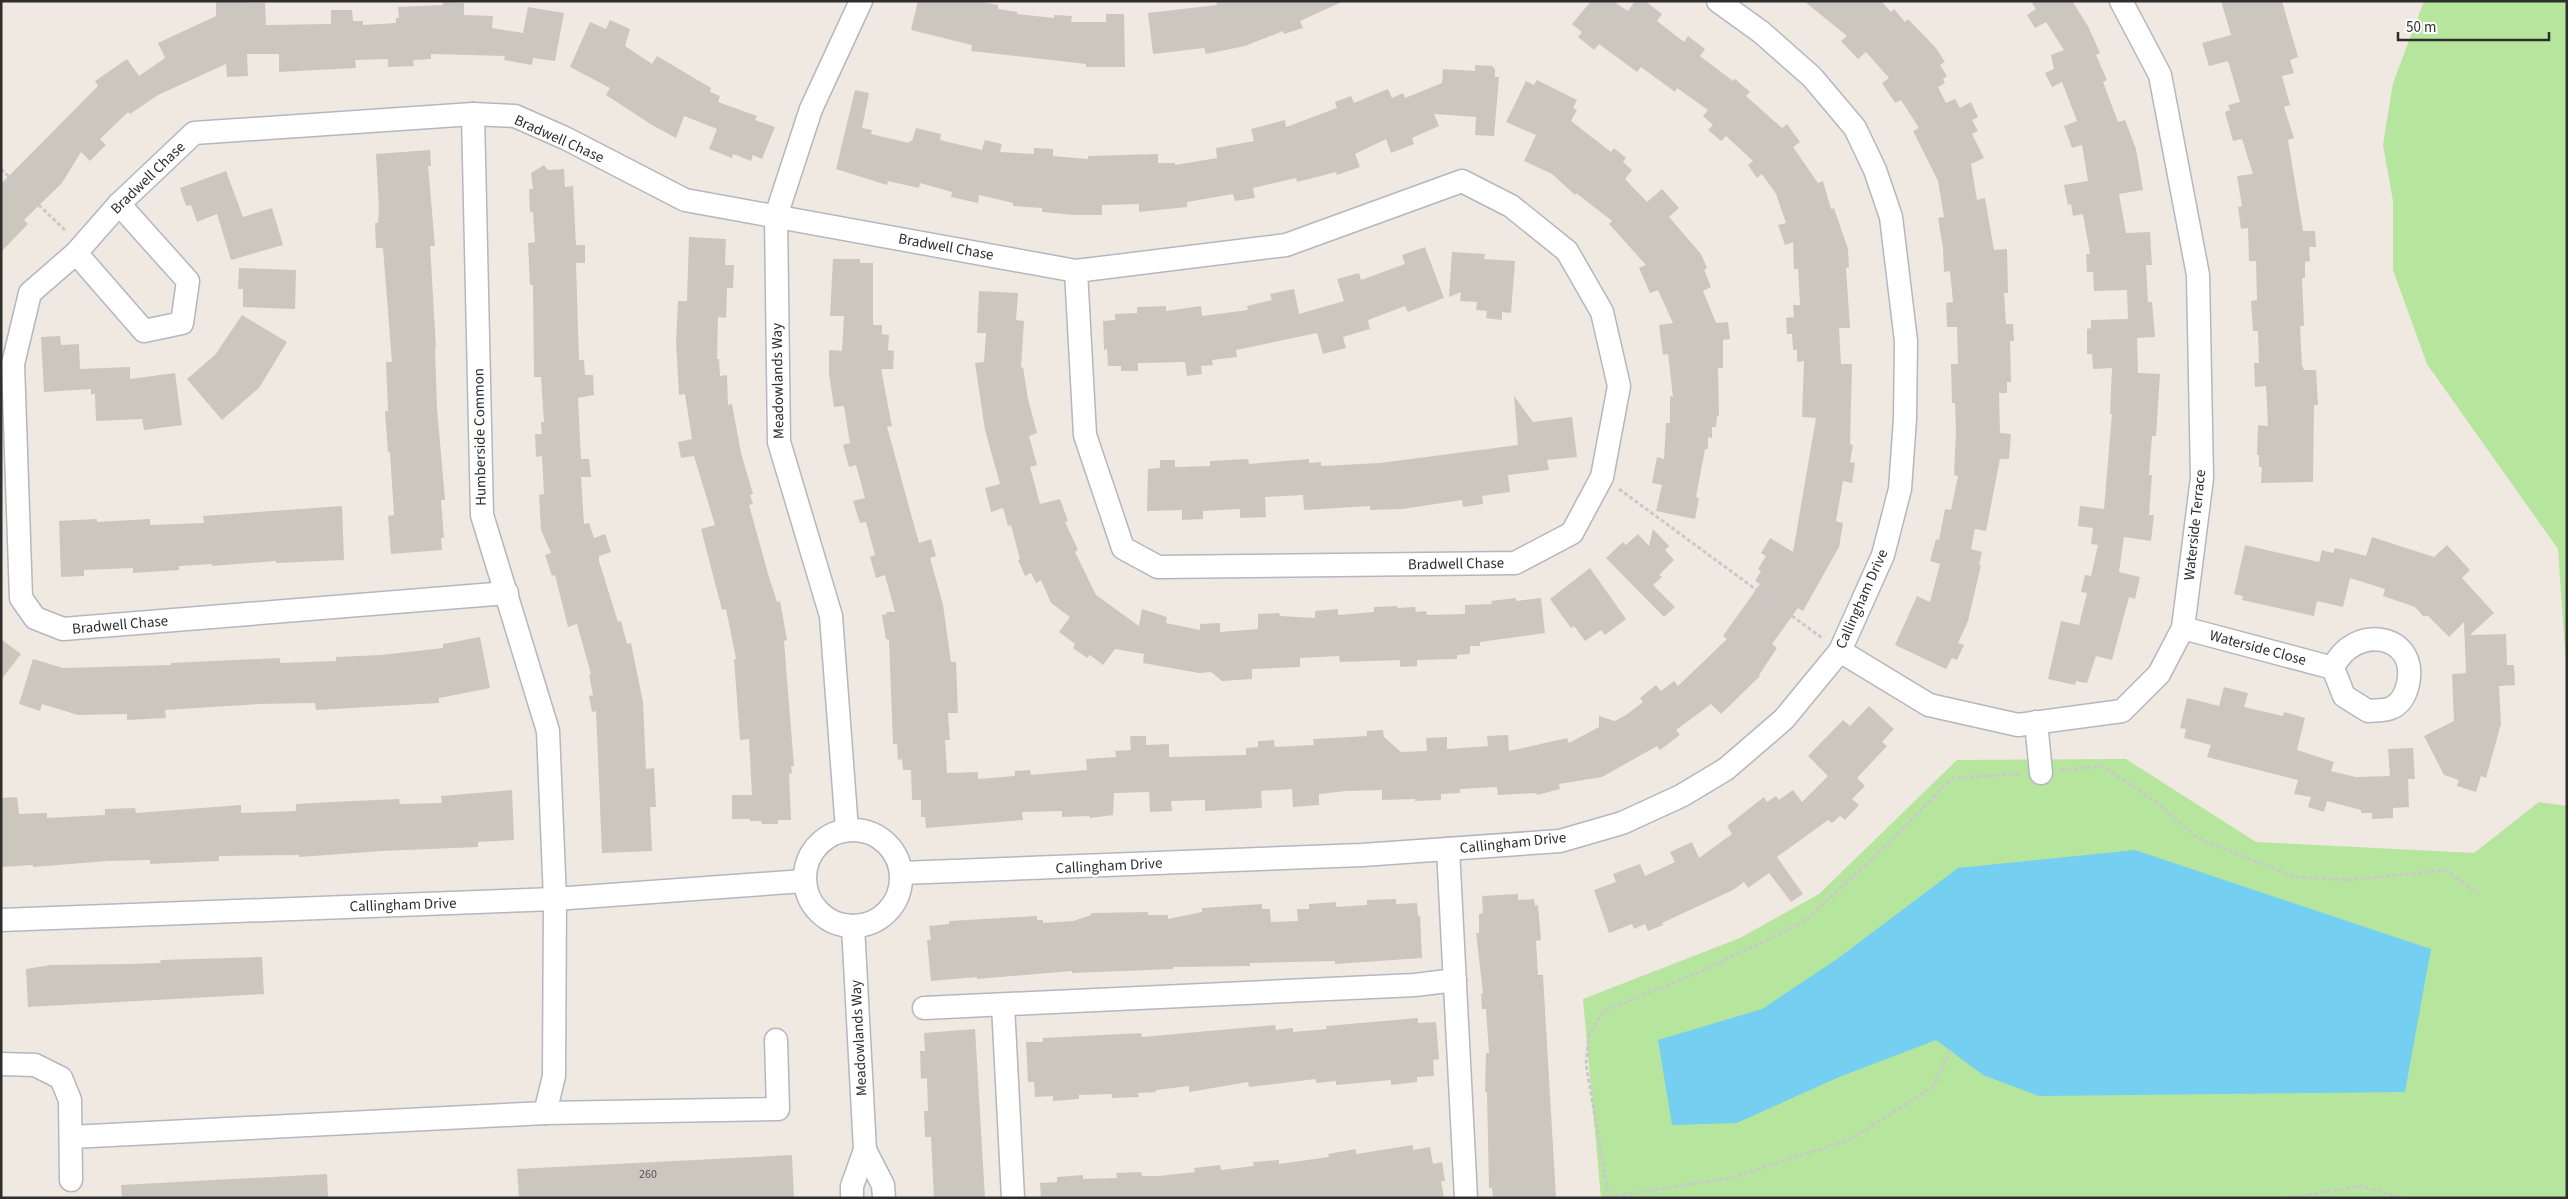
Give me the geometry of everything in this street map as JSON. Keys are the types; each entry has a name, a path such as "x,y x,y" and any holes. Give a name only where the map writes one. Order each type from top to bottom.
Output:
{"street":[{"name":"Meadowlands Way","path":"847,830 831,616 779,442 776,216 811,109 861,1"},
{"name":"Callingham Drive","path":"901,873 1069,868 1448,849 1560,841 1622,823 1681,796 1726,769 1784,719 1840,651 1883,555 1900,489 1905,419 1906,340 1891,217 1875,170 1855,128 1812,77 1761,32 1718,1"},
{"name":"Waterside Terrace","path":"1840,651 1930,704 2018,725 2122,711 2159,674 2183,628 2202,478 2198,275 2160,75 2121,1"},
{"name":"Bradwell Chase","path":"507,593 63,629 35,618 21,598 13,364 30,293 79,249 119,204 194,133 473,114 515,116 565,138 684,200 1076,271 1286,245 1462,181 1511,206 1567,252 1602,312 1619,386 1602,477 1572,533 1515,563 1158,567 1123,548 1084,435 1076,271"},
{"name":"Humberside Common","path":"473,114 482,515 548,731 556,899 554,1076 545,1113"},
{"path":"79,249 144,331 182,323 188,281 119,204"},
{"name":"Waterside Close","path":"2183,628 2333,668"},
{"path":"2036,722 2042,773"},
{"path":"847,830 866,832 883,840 895,855 901,873 900,889 893,904 882,916 868,923 852,926 835,922 820,913 809,898 804,881 806,863 816,846 830,835 847,830"},
{"path":"1448,849 1466,1198"},
{"name":"Callingham Drive","path":"1,920 556,899 804,881"},
{"name":"Meadowlands Way","path":"852,926 864,1150 852,1186 852,1198"},
{"path":"924,1008 1415,985 1455,980"},
{"path":"1004,1005 1013,1198"},
{"path":"71,1136 545,1113 778,1109 776,1040"},
{"path":"1,1064 35,1065 61,1078 70,1100 71,1180"},
{"name":"Meadowlands Way","path":"864,1150 883,1185 884,1198"}],"path":[{"path":"1,169 79,249"},
{"path":"1602,477 1822,638"},
{"path":"1609,1198 1586,1064 1589,1034 1604,1011 1704,970 1805,922 1891,841 1952,778 2042,773 2102,766 2156,802 2197,838 2295,876 2352,880 2445,870 2478,893"},
{"path":"1602,1198 1735,1177 1851,1139 1933,1087 1951,1049"},
{"path":"2288,1198 2361,1186 2402,1198"}],"green space":[{"path":"2424,1 2567,1 2567,679 2558,549 2427,364 2393,270 2393,201 2383,145 2393,83"},
{"path":"2126,759 2256,842 2474,853 2539,802 2567,806 2567,1198 1601,1198 1583,999 1740,938 1819,894 1957,760"}],"water":[{"path":"2135,850 2431,949 2405,1092 2039,1096 1983,1075 1936,1040 1839,1077 1737,1123 1672,1125 1658,1040 1762,1009 1837,959 1958,868"}],"building":[{"path":"216,1 265,3 266,25 331,24 331,10 352,10 353,21 363,21 363,25 396,23 396,18 399,18 398,7 443,5 443,2 464,3 464,15 493,16 492,28 523,33 528,7 564,13 555,61 533,58 532,65 504,60 505,56 431,54 431,59 413,60 414,66 388,67 388,59 355,60 356,68 279,72 279,54 247,54 248,76 227,77 226,64 158,95 130,114 128,112 100,139 106,145 90,161 81,152 62,183 24,220 28,224 1,252 1,184 98,86 95,81 127,59 139,76 165,58 158,43 216,16"},
{"path":"918,1 976,1 998,5 998,9 1017,12 1017,14 1054,18 1054,15 1072,16 1071,22 1106,22 1106,14 1124,14 1125,67 1086,67 1086,64 971,51 972,45 911,30"},
{"path":"1216,1 1344,1 1300,21 1303,28 1284,34 1283,31 1245,46 1206,54 1204,48 1153,54 1148,13 1217,5"},
{"path":"1591,1 1613,1 1628,11 1635,1 1645,1 1662,14 1657,21 1684,42 1688,36 1705,49 1700,56 1733,81 1735,79 1750,92 1746,96 1782,128 1787,124 1800,142 1793,147 1818,183 1823,181 1831,209 1834,208 1848,249 1849,267 1846,268 1850,328 1839,328 1841,364 1852,364 1850,444 1853,445 1850,462 1855,463 1852,483 1843,481 1836,521 1843,523 1839,547 1803,611 1798,608 1772,644 1777,648 1760,676 1721,714 1711,704 1676,730 1680,735 1660,750 1657,746 1602,777 1559,784 1560,789 1537,795 1536,793 1498,795 1497,787 1460,789 1460,793 1441,794 1441,800 1415,801 1415,799 1382,800 1382,790 1346,791 1319,794 1319,805 1293,807 1292,789 1261,791 1262,808 1205,811 1205,800 1171,801 1172,811 1150,812 1149,792 1114,793 1113,815 1090,818 1089,816 1062,817 1062,811 1022,812 1023,820 926,828 925,817 921,817 921,800 912,800 911,770 903,770 902,759 898,760 897,744 893,744 889,640 886,639 882,615 887,614 886,612 895,612 885,575 876,578 870,557 875,555 866,522 860,523 853,501 865,498 856,465 849,467 843,445 850,443 844,406 834,407 829,374 829,350 842,351 844,316 830,316 833,259 860,259 860,263 873,263 873,325 882,325 882,334 889,335 888,350 894,351 893,369 881,369 892,426 887,427 919,543 931,539 936,556 930,558 943,605 951,662 956,662 958,713 948,713 950,740 945,740 947,773 978,772 978,779 1015,776 1015,771 1030,770 1031,775 1087,770 1086,759 1116,757 1115,751 1131,750 1130,736 1146,736 1146,745 1169,744 1169,757 1246,755 1246,748 1258,747 1258,741 1274,740 1275,747 1314,745 1313,739 1367,736 1367,731 1383,730 1384,737 1401,752 1427,751 1426,738 1447,737 1447,749 1488,746 1487,736 1508,735 1509,751 1567,738 1569,743 1599,727 1599,716 1615,721 1626,715 1643,702 1640,698 1656,685 1661,691 1674,681 1678,686 1727,639 1723,636 1760,584 1755,581 1761,571 1758,569 1766,556 1761,553 1770,538 1793,552 1816,418 1802,417 1804,361 1797,362 1797,350 1793,350 1792,334 1787,334 1786,318 1794,317 1793,305 1800,305 1798,269 1794,269 1793,242 1785,245 1778,225 1786,223 1776,194 1762,174 1757,178 1748,165 1753,161 1726,136 1721,141 1708,130 1713,125 1703,116 1708,110 1677,88 1675,92 1641,67 1637,72 1599,44 1594,50 1578,37 1582,32 1572,24"},
{"path":"1804,1 1881,1 1891,12 1894,9 1905,22 1908,19 1936,48 1945,62 1940,65 1947,76 1943,79 1945,83 1938,87 1946,103 1955,99 1960,108 1971,102 1978,117 1972,120 1978,131 1972,134 1984,158 1971,164 1977,200 1985,198 1994,250 2007,249 2008,293 2004,293 2006,324 2013,324 2014,341 2010,341 2011,382 2007,382 2007,393 1999,393 2000,433 2011,434 2009,459 2000,459 1986,531 1975,529 1971,549 1982,552 1979,565 1981,565 1968,621 1958,643 1964,645 1957,660 1952,658 1946,669 1895,645 1917,596 1930,602 1940,564 1930,561 1936,539 1939,540 1945,509 1951,510 1958,476 1954,475 1956,430 1955,403 1952,403 1951,364 1958,364 1957,327 1947,327 1946,303 1953,302 1950,271 1944,272 1943,248 1938,218 1944,217 1938,181 1913,131 1919,128 1901,100 1895,103 1882,83 1889,78 1866,52 1858,59 1841,41 1847,36"},
{"path":"2031,1 2072,1 2088,26 2100,53 2096,55 2107,80 2103,82 2118,122 2125,120 2136,149 2143,190 2119,194 2126,233 2150,232 2152,265 2146,265 2148,302 2152,302 2155,337 2137,338 2138,373 2160,374 2156,436 2152,436 2149,475 2152,475 2149,515 2154,515 2151,541 2124,537 2119,572 2140,577 2135,599 2129,597 2112,660 2096,656 2087,683 2076,681 2075,685 2048,679 2061,621 2079,625 2087,593 2081,592 2085,575 2091,576 2098,545 2091,544 2093,528 2078,526 2080,506 2104,509 2112,414 2110,414 2112,368 2093,369 2092,354 2087,354 2087,329 2091,328 2091,320 2128,319 2127,290 2094,291 2093,272 2087,272 2086,254 2090,254 2083,214 2073,216 2071,204 2068,205 2064,185 2088,181 2082,145 2072,148 2064,126 2077,121 2062,82 2052,87 2045,73 2054,69 2051,55 2064,50 2046,22 2035,28 2027,15 2036,9"},
{"path":"2221,1 2282,1 2298,57 2290,60 2294,73 2282,76 2290,105 2284,107 2294,138 2288,140 2303,231 2315,231 2316,247 2309,247 2310,261 2305,262 2305,278 2302,278 2304,326 2300,326 2302,365 2304,370 2316,370 2318,405 2314,405 2313,482 2261,483 2262,467 2259,467 2259,455 2257,455 2258,425 2268,426 2266,386 2255,387 2254,363 2259,363 2258,331 2253,331 2251,301 2257,300 2256,261 2249,261 2248,228 2241,229 2238,207 2242,206 2237,176 2253,174 2242,139 2233,141 2225,112 2230,110 2228,105 2240,102 2228,61 2209,66 2202,43 2231,35"},
{"path":"610,20 630,29 625,46 652,64 657,56 711,88 710,92 720,96 718,102 757,116 755,120 775,127 762,159 753,155 751,161 733,154 732,158 709,149 717,129 684,116 676,138 606,95 610,88 570,67 590,22 606,29"},
{"path":"1475,65 1492,66 1495,69 1495,77 1499,77 1494,136 1475,135 1476,117 1434,114 1439,126 1412,138 1414,144 1391,153 1386,139 1355,154 1360,167 1337,175 1336,172 1297,182 1296,178 1253,188 1255,198 1235,201 1233,194 1187,202 1187,207 1139,212 1139,204 1102,205 1102,215 1074,215 1042,212 1042,208 1013,206 1013,203 979,195 978,203 951,197 952,192 920,183 919,188 888,181 887,185 836,169 855,90 869,93 862,128 872,130 871,134 909,143 909,141 912,141 916,128 941,134 940,140 982,150 985,140 1002,144 1000,152 1034,154 1034,148 1053,149 1053,156 1088,159 1088,156 1158,154 1158,163 1175,163 1175,165 1217,158 1216,148 1254,141 1251,129 1285,120 1286,127 1337,108 1335,102 1351,96 1354,103 1388,89 1392,98 1403,93 1405,98 1442,83 1443,69 1475,71"},
{"path":"1537,80 1577,100 1573,108 1577,110 1571,121 1611,152 1614,148 1626,158 1623,162 1632,170 1625,179 1647,202 1662,189 1679,208 1669,217 1701,254 1707,268 1704,270 1711,287 1703,291 1716,323 1728,322 1730,339 1723,340 1723,368 1718,368 1719,416 1717,416 1716,427 1712,427 1712,438 1708,437 1708,449 1705,449 1696,497 1699,498 1695,519 1656,511 1662,485 1652,483 1657,457 1664,459 1666,423 1670,423 1670,396 1673,397 1668,354 1663,355 1659,325 1673,323 1658,290 1650,293 1639,268 1646,265 1609,224 1612,221 1576,193 1575,195 1552,174 1524,161 1536,135 1506,122 1526,81 1534,85"},
{"path":"430,150 431,166 428,166 435,246 430,246 436,347 437,408 445,500 441,500 444,538 441,538 442,550 391,554 388,516 394,515 385,411 388,411 386,362 392,362 383,248 376,248 375,223 378,223 379,209 376,154"},
{"path":"544,165 548,170 564,169 565,187 573,186 576,245 585,245 585,263 576,263 579,360 584,360 585,375 593,375 594,395 578,398 581,459 589,459 591,477 581,477 584,524 589,523 594,538 605,534 611,552 599,556 599,561 618,622 621,621 627,644 631,643 643,702 646,769 654,768 656,807 650,807 652,851 602,853 596,711 592,712 589,696 593,695 589,674 591,674 577,624 568,627 555,575 552,576 545,555 551,553 541,530 539,495 544,494 542,456 536,457 535,434 542,434 541,422 544,422 541,377 534,377 533,285 530,285 528,243 535,242 533,212 530,212 529,189 533,189 531,173"},
{"path":"226,171 243,217 272,208 283,245 231,260 217,214 197,222 191,205 186,206 180,188"},
{"path":"689,237 726,239 725,265 734,265 733,288 727,288 726,318 718,317 717,359 719,359 720,376 727,375 728,405 732,404 741,453 753,494 750,495 753,504 749,505 777,602 780,601 787,640 784,641 794,766 791,766 792,773 789,774 791,820 778,820 778,824 762,824 761,821 750,821 750,819 732,819 732,795 752,795 749,739 740,740 734,659 736,659 726,609 722,610 701,529 715,525 694,456 681,458 678,442 692,439 685,394 679,395 676,342 678,301 687,301"},
{"path":"1425,247 1444,298 1408,312 1405,306 1368,320 1370,329 1343,337 1346,348 1323,354 1317,333 1236,350 1237,357 1212,360 1213,365 1201,366 1202,374 1187,376 1185,362 1138,363 1138,371 1121,371 1121,366 1108,366 1107,349 1104,350 1103,321 1115,320 1115,314 1137,313 1137,307 1166,306 1166,311 1201,306 1202,316 1248,310 1247,306 1272,300 1270,294 1294,289 1299,314 1344,301 1337,279 1359,273 1361,280 1405,264 1402,255"},
{"path":"1452,252 1485,254 1484,259 1515,261 1511,313 1502,312 1502,320 1486,318 1487,311 1476,310 1477,302 1460,301 1461,292 1449,297"},
{"path":"239,268 296,270 295,309 243,307 243,289 238,289"},
{"path":"979,291 1018,293 1016,320 1024,321 1021,368 1023,367 1028,399 1037,433 1029,436 1037,465 1030,467 1040,504 1060,499 1068,521 1065,522 1078,550 1075,552 1096,595 1139,626 1142,609 1167,617 1166,623 1200,630 1200,624 1220,623 1220,632 1258,629 1258,614 1279,613 1280,616 1315,618 1315,611 1338,609 1338,615 1374,612 1374,607 1397,606 1397,608 1415,607 1416,612 1426,611 1427,615 1465,614 1465,605 1492,604 1491,601 1516,598 1516,601 1541,598 1545,633 1480,642 1480,646 1470,646 1470,654 1457,655 1457,659 1417,660 1417,666 1400,667 1400,660 1340,662 1339,656 1300,658 1300,667 1252,669 1252,679 1222,681 1211,672 1199,673 1143,663 1144,654 1115,649 1103,665 1090,655 1087,658 1073,648 1075,644 1059,632 1070,617 1051,603 1041,580 1036,583 1031,573 1025,576 1018,560 1020,559 1011,525 1008,526 1003,508 991,512 985,488 1000,484 985,430 975,363 984,362 986,333 977,333"},
{"path":"242,315 287,342 259,388 222,420 187,379 215,355"},
{"path":"60,336 61,345 79,344 80,369 130,367 130,379 175,373 182,425 144,430 142,419 96,421 95,394 91,394 91,389 44,392 41,337"},
{"path":"1514,396 1533,422 1572,417 1577,457 1547,460 1549,470 1508,475 1510,492 1482,496 1483,504 1463,507 1462,500 1402,509 1370,510 1370,506 1304,510 1303,495 1265,497 1266,517 1240,518 1240,509 1203,511 1203,519 1182,520 1182,510 1147,511 1148,469 1160,468 1160,460 1175,460 1175,467 1210,466 1210,461 1248,459 1249,464 1309,459 1309,463 1321,462 1321,466 1380,463 1518,445"},
{"path":"342,506 344,560 179,566 179,570 133,573 133,568 84,570 84,576 61,577 59,521 97,519 97,522 150,519 150,525 204,523 203,516"},
{"path":"1653,529 1669,546 1665,550 1674,560 1659,575 1662,577 1653,585 1675,607 1664,617 1606,558 1623,542 1626,545 1638,534 1649,546"},
{"path":"2372,537 2434,557 2447,545 2470,570 2462,578 2494,613 2470,635 2506,634 2507,665 2514,665 2515,685 2499,686 2501,724 2486,778 2481,776 2476,792 2457,786 2459,780 2444,775 2424,736 2454,721 2452,674 2466,673 2464,622 2449,637 2428,616 2423,616 2415,607 2383,596 2385,589 2350,578 2343,607 2317,601 2314,616 2242,600 2243,596 2234,594 2245,545 2319,562 2322,550 2333,553 2335,548 2366,556"},
{"path":"1590,568 1626,619 1605,635 1601,630 1585,641 1574,626 1571,628 1550,599"},
{"path":"480,637 490,688 439,698 439,703 316,710 315,703 259,704 165,710 166,718 127,720 127,714 78,715 42,704 40,711 19,704 33,659 63,668 171,665 171,663 280,658 280,663 336,661 336,657 381,655 443,648 443,644"},
{"path":"1,639 21,654 1,680"},
{"path":"2224,687 2248,693 2244,707 2283,716 2284,712 2305,718 2297,750 2334,762 2331,771 2356,777 2390,776 2388,749 2413,748 2415,779 2408,779 2409,807 2393,808 2393,818 2372,819 2372,813 2361,813 2361,810 2327,801 2324,812 2308,807 2311,797 2294,794 2298,780 2207,757 2211,745 2184,738 2186,729 2180,728 2187,698 2219,706"},
{"path":"1869,706 1894,729 1882,742 1887,746 1857,778 1865,786 1852,799 1859,805 1845,820 1840,816 1832,823 1828,820 1777,857 1803,894 1791,902 1769,873 1748,888 1744,882 1733,890 1648,931 1645,924 1634,929 1632,924 1609,933 1594,890 1616,882 1613,874 1640,864 1645,876 1675,862 1670,852 1692,842 1699,858 1732,834 1727,826 1764,797 1767,802 1776,796 1779,800 1793,790 1802,802 1828,776 1808,756 1843,720 1850,726"},
{"path":"512,790 514,840 478,842 478,847 299,857 299,855 219,856 219,861 150,864 150,860 107,861 33,867 33,865 1,867 1,798 17,797 19,814 47,813 47,818 105,815 105,809 135,808 136,813 241,805 241,813 296,811 296,804 332,802 399,799 400,804 442,803 441,796"},
{"path":"1518,894 1518,900 1534,899 1535,906 1538,905 1541,940 1536,941 1538,975 1543,975 1556,1198 1493,1198 1492,1188 1489,1188 1487,1092 1485,1092 1486,1053 1489,1053 1486,1009 1482,1009 1481,994 1483,993 1476,933 1479,933 1479,914 1483,913 1482,896"},
{"path":"1396,899 1396,904 1417,903 1418,916 1420,916 1422,958 1335,964 1335,961 1250,963 1250,966 1173,967 1173,969 1072,973 1072,971 931,981 927,940 931,940 929,926 949,924 949,921 1037,916 1037,920 1043,920 1043,923 1073,921 1091,915 1091,913 1148,912 1148,915 1168,915 1168,919 1202,912 1202,908 1262,904 1262,909 1270,909 1271,922 1298,921 1297,909 1309,909 1309,904 1336,902 1336,907 1367,905 1367,900"},
{"path":"262,957 264,994 28,1007 26,969 51,965 161,963 160,960"},
{"path":"1418,1018 1418,1023 1436,1022 1439,1059 1433,1060 1434,1076 1417,1077 1417,1082 1391,1085 1391,1080 1336,1085 1336,1081 1316,1083 1316,1079 1249,1087 1248,1082 1189,1092 1189,1086 1156,1090 1156,1092 1138,1093 1139,1097 1112,1098 1112,1094 1079,1095 1079,1099 1053,1101 1053,1096 1035,1097 1034,1082 1028,1082 1026,1042 1043,1042 1043,1038 1141,1033 1142,1037 1275,1025 1276,1030 1293,1028 1293,1032 1327,1029 1326,1026"},
{"path":"975,1029 985,1198 934,1198 931,1137 925,1137 924,1111 928,1111 927,1078 921,1079 920,1051 925,1051 924,1033"},
{"path":"1413,1145 1413,1150 1430,1147 1433,1164 1442,1162 1445,1181 1441,1181 1444,1198 1041,1198 1040,1183 1057,1182 1057,1177 1083,1175 1083,1179 1117,1178 1116,1173 1141,1172 1142,1176 1159,1176 1195,1172 1194,1168 1220,1165 1221,1170 1254,1166 1253,1162 1279,1160 1279,1164 1329,1157 1328,1154 1356,1149 1356,1154"},
{"path":"792,1155 794,1198 519,1198 517,1169"},
{"path":"327,1174 328,1198 122,1198 121,1185"}]}
